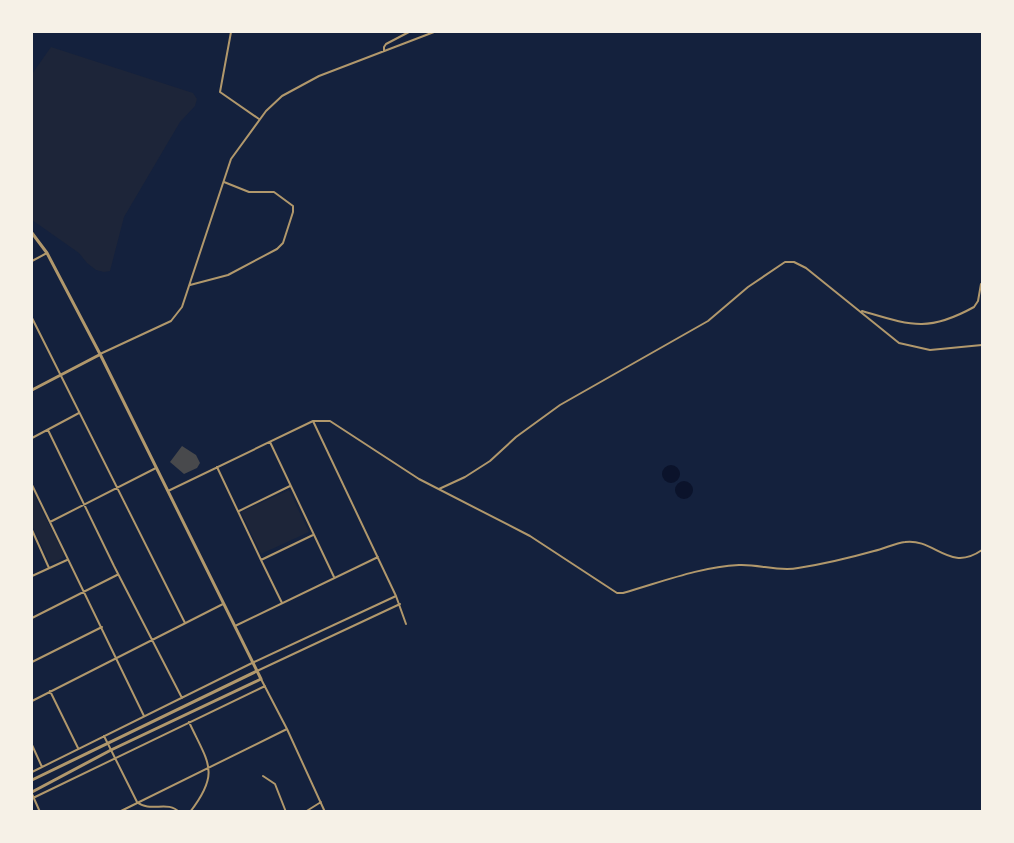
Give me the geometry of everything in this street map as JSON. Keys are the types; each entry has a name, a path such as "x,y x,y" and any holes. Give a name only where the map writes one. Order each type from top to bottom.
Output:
{"street":[{"path":"231,32 220,92 258,119"},
{"path":"384,51 386,44 409,32"},
{"path":"32,390 100,354 171,321 182,307 231,159 258,119 282,96 328,72 434,32"},
{"path":"190,285 228,275 277,249 283,243 293,206 274,192 249,192 224,182"},
{"path":"32,233 47,253 100,354 222,604 287,729 325,812"},
{"path":"32,261 47,253"},
{"path":"439,489 465,477 490,461 516,437 560,405 708,321 782,262 794,262 806,268 889,336 908,346 930,350 982,345"},
{"path":"859,310 922,326 933,324 974,307 978,301 981,284"},
{"path":"32,318 185,623"},
{"path":"32,438 79,412"},
{"path":"313,421 400,604 406,624"},
{"path":"168,491 313,421 330,421 419,479 530,536 617,593 683,574 733,566 796,569 862,555 905,542 922,544 950,557 962,559 972,557 982,550"},
{"path":"48,430 182,698"},
{"path":"270,442 334,578"},
{"path":"217,467 282,603"},
{"path":"50,522 156,468"},
{"path":"32,485 144,716"},
{"path":"238,511 290,486"},
{"path":"32,530 49,568"},
{"path":"261,560 314,535"},
{"path":"234,626 378,557"},
{"path":"32,576 68,559"},
{"path":"32,618 118,574"},
{"path":"32,772 252,663 396,596"},
{"path":"32,701 222,604"},
{"path":"32,780 400,604"},
{"path":"32,662 102,627"},
{"path":"40,812 32,793 111,750 261,679"},
{"path":"33,798 265,686"},
{"path":"50,691 78,748"},
{"path":"189,722 210,766 205,790 190,812"},
{"path":"119,812 287,729"},
{"path":"104,736 137,802 144,807 172,807 180,812"},
{"path":"32,745 42,767"},
{"path":"263,776 274,783 286,812"},
{"path":"305,812 321,802"}],"shaded area":[{"path":"51,47 193,93 197,99 195,106 180,122 124,217 110,271 96,270 79,253 32,220 32,74"},
{"path":"671,465 677,468 680,474 677,480 671,483 665,480 662,474 665,468"},
{"path":"684,481 690,484 693,490 690,496 684,499 678,496 675,490 678,484"},
{"path":"289,490 309,532 261,554 241,512"},
{"path":"32,491 64,554 63,558 53,563 49,561 32,526"}],"building":[{"path":"182,446 196,455 200,463 197,468 184,474 170,462"}]}
